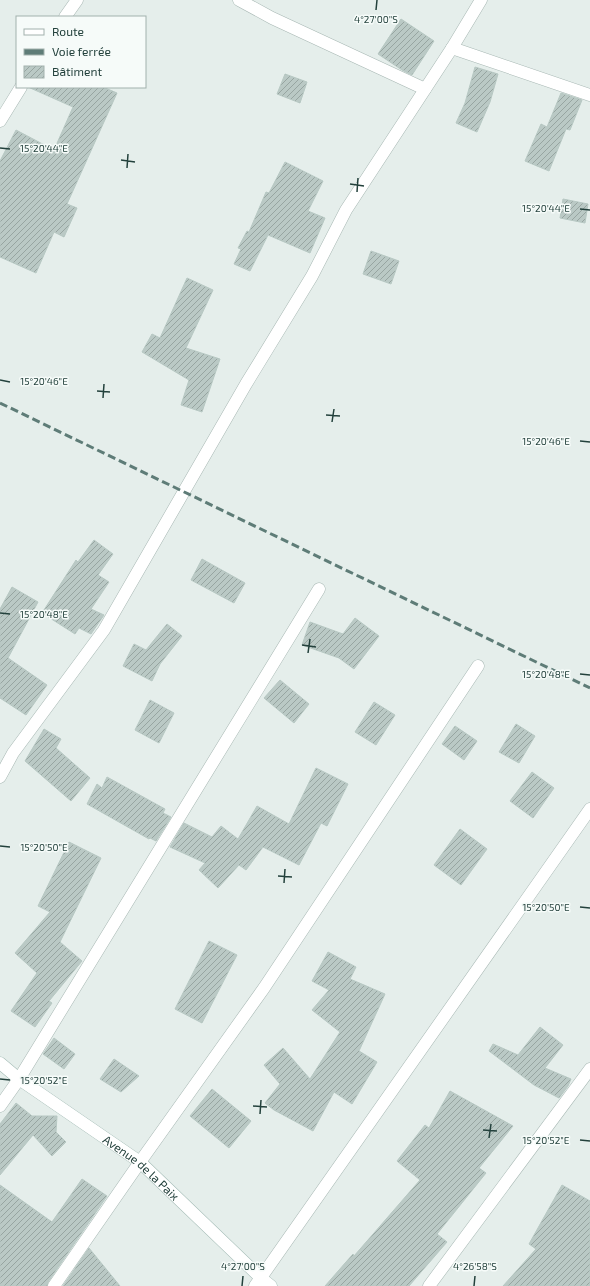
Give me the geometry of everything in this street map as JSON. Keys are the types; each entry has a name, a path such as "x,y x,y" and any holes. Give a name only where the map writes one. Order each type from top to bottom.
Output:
{"street":[{"path":"66,16 77,0"},
{"path":"239,0 272,18 425,89"},
{"path":"0,777 13,753 104,630 246,384 312,276 346,210 452,48 481,0"},
{"path":"452,48 590,95"},
{"path":"0,121 20,88"},
{"path":"0,1106 19,1079 319,589"},
{"path":"54,1286 264,988 478,666"},
{"path":"258,1282 590,809"},
{"name":"Avenue de la Paix","path":"0,1063 19,1079 140,1162 258,1282 271,1286"},
{"path":"429,1286 590,1069"}],"building":[{"path":"401,19 434,41 412,75 378,54"},
{"path":"475,67 498,74 490,102 477,132 456,123 465,103"},
{"path":"285,74 307,82 300,103 277,94"},
{"path":"30,88 105,88 117,93 67,204 77,208 64,237 54,232 36,273 0,257 0,161 16,130 54,150 73,107"},
{"path":"561,93 582,100 570,130 566,129 549,171 525,161 541,124 547,127"},
{"path":"285,162 323,181 308,211 325,218 310,253 268,235 250,271 234,264 241,249 238,248 247,231 249,232 266,192 269,193"},
{"path":"563,199 588,204 585,223 560,218"},
{"path":"371,251 399,261 391,284 363,274"},
{"path":"187,278 213,290 186,348 220,359 202,412 181,405 189,380 142,352 152,334 160,338"},
{"path":"94,540 113,554 98,575 109,582 91,609 104,615 91,634 79,628 75,634 42,613 76,560 78,562"},
{"path":"202,559 245,583 234,603 191,580"},
{"path":"12,587 38,602 8,658 47,685 26,715 0,698 0,609"},
{"path":"355,618 379,636 354,669 339,658 302,645 310,622 343,634"},
{"path":"167,624 182,636 160,664 152,681 123,666 134,644 146,650"},
{"path":"280,680 309,704 294,723 264,698"},
{"path":"150,700 174,713 159,743 135,730"},
{"path":"374,702 395,715 376,745 355,732"},
{"path":"516,724 535,736 519,763 499,752"},
{"path":"455,726 477,741 464,760 442,744"},
{"path":"44,729 61,739 56,748 90,778 71,801 25,761"},
{"path":"316,768 348,784 327,826 321,823 299,865 263,847 246,870 239,865 218,888 199,870 205,863 170,847 184,823 212,837 221,826 238,839 257,806 289,824"},
{"path":"532,772 554,788 533,818 510,801"},
{"path":"107,777 165,809 163,813 171,817 156,841 150,838 149,839 87,804 97,784 102,788"},
{"path":"460,829 487,849 461,885 434,865"},
{"path":"69,842 101,858 60,942 82,961 49,1001 52,1003 35,1027 11,1011 37,973 15,953 50,912 38,906"},
{"path":"209,941 237,955 202,1023 175,1009"},
{"path":"328,952 356,967 350,979 385,994 359,1051 377,1062 352,1104 334,1092 313,1131 274,1110 265,1103 280,1084 264,1065 283,1048 310,1079 340,1032 312,1010 329,990 312,981"},
{"path":"540,1027 563,1045 545,1068 571,1079 568,1086 559,1098 534,1085 489,1051 493,1044 518,1055"},
{"path":"54,1038 75,1054 64,1069 43,1054"},
{"path":"114,1059 139,1076 121,1092 100,1079"},
{"path":"212,1089 251,1121 229,1148 190,1116"},
{"path":"450,1091 513,1126 479,1168 486,1173 437,1234 447,1242 409,1286 325,1286 353,1254 354,1256 420,1180 397,1161 425,1125 429,1128"},
{"path":"16,1103 32,1116 57,1116 56,1132 66,1142 52,1156 33,1135 0,1175 0,1124"},
{"path":"82,1179 107,1196 48,1282 47,1286 0,1286 0,1185 52,1222"},
{"path":"562,1185 590,1201 590,1286 503,1286 536,1249 529,1244"},
{"path":"89,1248 120,1286 63,1286"}],"railway":[{"path":"0,403 590,688"}]}
